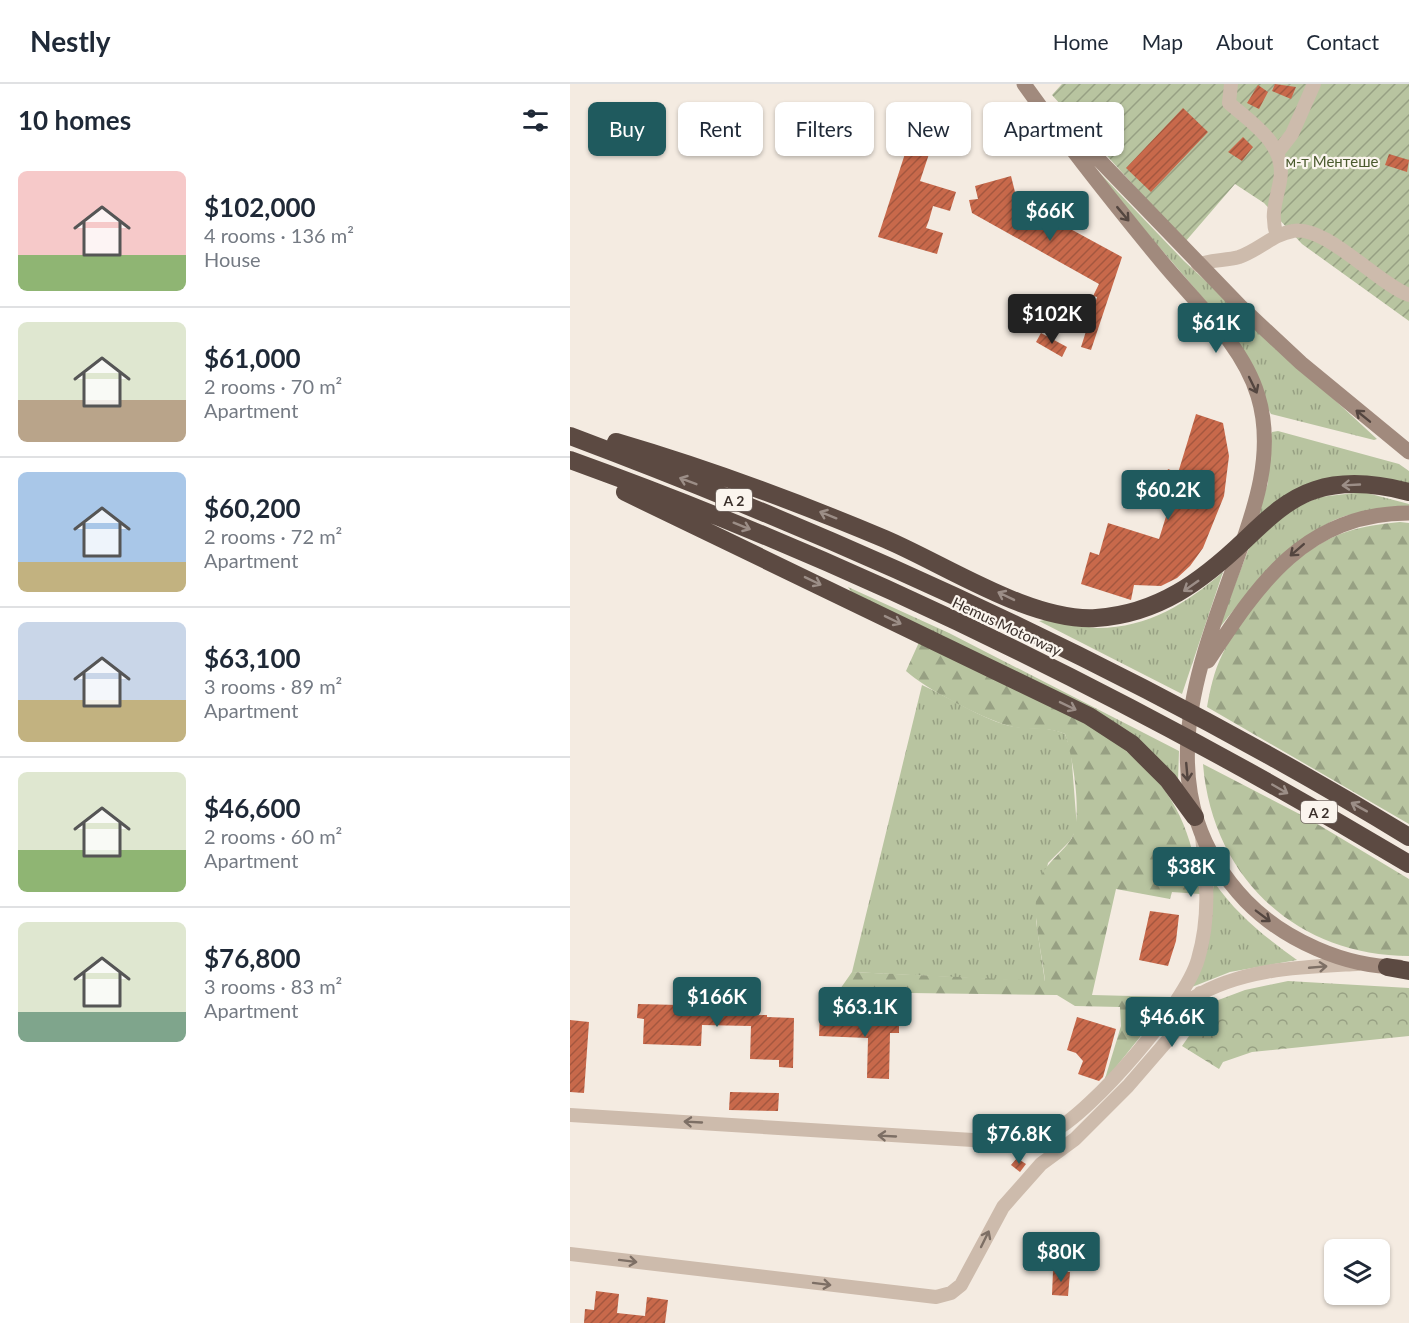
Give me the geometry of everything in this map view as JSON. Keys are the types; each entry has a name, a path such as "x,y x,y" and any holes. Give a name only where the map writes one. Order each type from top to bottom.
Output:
{"highway":[{"path":"570,428 738,480 905,548 1017,601 1074,617 1095,618 1131,614 1166,601 1214,569 1270,517 1291,501 1315,490 1358,484 1409,492"},
{"name":"Hemus Motorway","path":"570,436 807,530 964,601 1156,696 1409,837"},
{"name":"Hemus Motorway","path":"570,460 753,530 1045,664 1229,760 1409,864"},
{"path":"570,468 674,513 1089,716 1132,744 1168,780 1195,817"},
{"path":"1387,967 1409,969"}],"main road":[{"path":"1025,84 1198,265 1301,363 1409,452"},
{"path":"1025,84 1097,183 1214,321 1242,363 1257,393 1263,420 1261,483 1215,619 1192,700 1186,765 1195,817 1202,837 1235,889 1256,911 1302,941 1362,964 1387,967"},
{"path":"1199,673 1258,588 1306,543 1354,519 1384,513 1409,513"}],"street":[{"path":"1231,84 1229,103 1274,143 1281,160 1281,180 1272,216 1277,237"},
{"path":"1278,152 1292,134 1314,84"},
{"path":"1198,265 1209,260 1239,257 1295,230 1306,231 1345,250 1393,289 1409,295"},
{"path":"570,1115 989,1141 1026,1140 1051,1133 1086,1108 1175,1006 1198,960 1205,922 1207,889 1202,837"},
{"path":"570,1254 936,1297 944,1296 961,1285 1003,1207 1041,1164 1075,1139 1178,1040 1200,993 1214,986 1258,974 1362,964"}],"green space":[{"name":"м-т Ментeше","path":"1062,84 1409,84 1409,321 1302,244 1264,203 1235,184 1185,242 1107,156 1124,156 1124,102 1058,102 1052,95"},
{"path":"1096,169 1184,261 1377,439 1271,414 1215,312 1130,213"},
{"path":"1278,431 1399,464 1409,471 1409,491 1340,481 1253,527 1268,483 1269,438 1272,432"},
{"path":"1363,492 1409,504 1409,508 1349,515 1313,533 1259,581 1217,631 1249,548 1283,516 1301,505 1320,497"},
{"path":"1400,522 1409,523 1409,824 1207,707 1222,655 1244,618 1274,582 1309,551 1327,540 1359,528"},
{"path":"1223,572 1182,694 1039,621 1054,620 1098,628 1134,624 1166,612 1195,594"},
{"path":"848,587 949,633 1179,751 1178,781 852,593"},
{"path":"920,640 1071,716 1127,752 1150,772 1168,795 1183,823 1193,855 1200,894 1172,892 1170,899 1116,889 1092,995 1172,997 1104,1082 1121,1026 1120,1007 1075,1006 1057,995 838,992 852,972 1045,981 1036,921 1038,885 1047,867 1070,841 1076,820 1074,773 1065,734 1058,731 1006,725 968,709 926,686 906,671"},
{"path":"922,685 974,712 1006,725 1058,731 1065,734 1071,751 1077,828 1070,841 1048,863 1036,921 1045,982 852,972"},
{"path":"1203,764 1309,819 1409,879 1409,956 1368,952 1330,942 1296,925 1267,902 1242,874 1223,841 1210,804"},
{"path":"1214,882 1252,925 1297,960 1230,972 1192,987 1204,959"},
{"path":"1288,981 1409,988 1409,1036 1252,1052 1223,1062 1219,1069 1182,1046 1213,1002 1245,990"}],"building":[{"path":"1275,84 1296,87 1291,99 1272,91"},
{"path":"1258,85 1268,92 1259,109 1247,103"},
{"path":"1183,108 1208,132 1151,192 1126,168"},
{"path":"1243,137 1253,147 1242,161 1228,152"},
{"path":"1389,154 1409,160 1407,172 1385,165"},
{"path":"904,156 928,156 920,181 956,192 950,211 933,206 926,228 943,233 937,254 878,237"},
{"path":"1011,176 1017,200 1122,257 1091,350 1081,347 1097,297 1093,296 1099,284 972,213 969,200 978,199 975,186"},
{"path":"1041,333 1067,347 1062,357 1036,342"},
{"path":"1196,414 1223,423 1229,456 1224,496 1203,548 1190,566 1177,578 1161,586 1134,585 1131,600 1081,584 1090,552 1099,555 1108,523 1159,539 1168,510 1156,506 1168,469 1178,473"},
{"path":"1150,911 1179,915 1176,941 1168,966 1139,960"},
{"path":"680,998 718,999 718,1016 767,1015 767,1017 794,1018 793,1068 779,1067 779,1060 750,1059 751,1026 702,1025 701,1046 643,1044 644,1019 637,1018 638,1004 679,1005"},
{"path":"820,1014 899,1019 899,1033 890,1033 889,1079 867,1078 868,1038 819,1036"},
{"path":"1077,1017 1116,1029 1103,1077 1099,1081 1078,1074 1083,1061 1076,1053 1067,1050"},
{"path":"570,1020 589,1022 584,1093 570,1092"},
{"path":"730,1092 779,1093 778,1111 729,1110"},
{"path":"1017,1158 1026,1164 1020,1172 1011,1165"},
{"path":"1053,1271 1070,1272 1068,1296 1052,1295"},
{"path":"596,1291 619,1294 617,1313 645,1316 647,1297 668,1300 665,1323 584,1323 585,1309 594,1310"}]}
